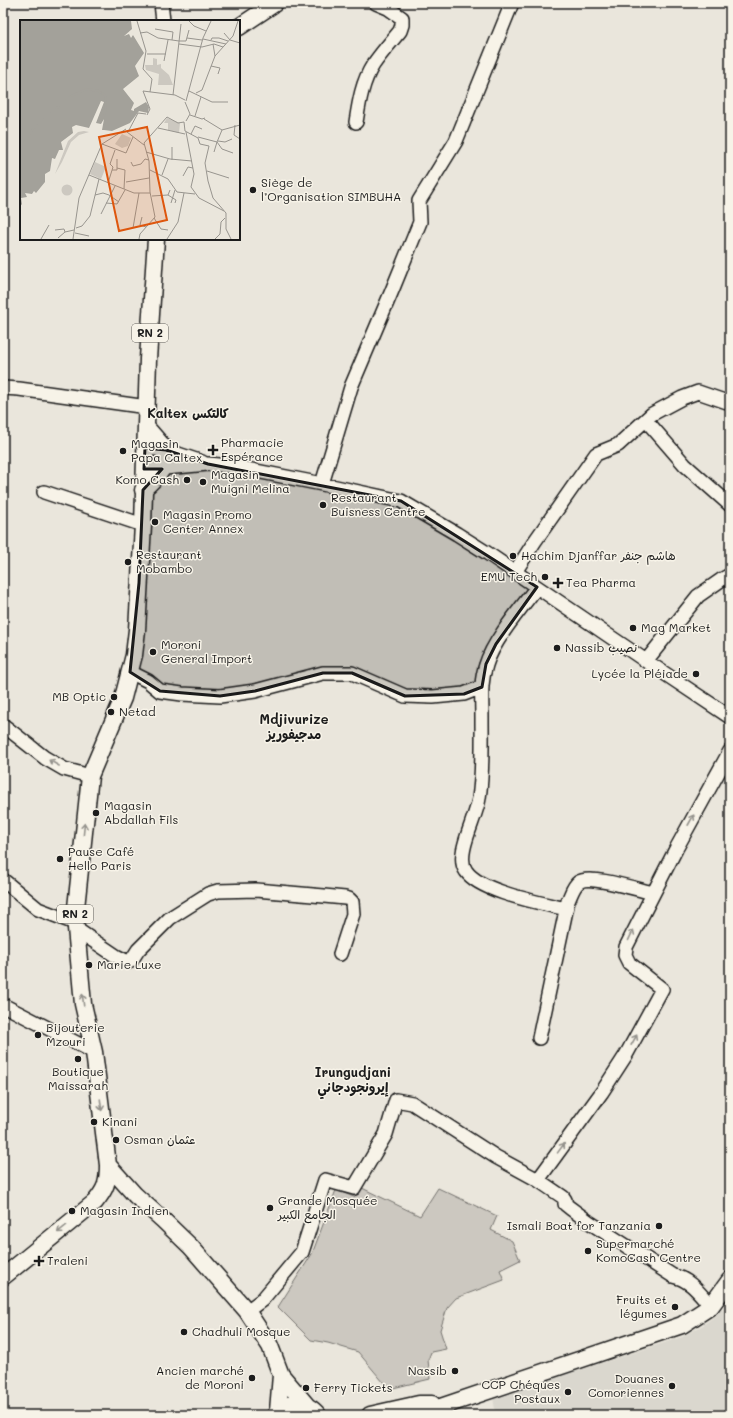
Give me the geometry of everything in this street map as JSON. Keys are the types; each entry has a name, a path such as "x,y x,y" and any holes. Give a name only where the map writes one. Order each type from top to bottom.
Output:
{"main road":[{"path":"240,26 275,3"},
{"name":"RN 2","path":"3,1276 95,1202 106,1188 107,1182 108,1165 94,1052 83,1004 75,926 90,776 123,698 130,672 136,630 143,525 148,359 156,240"},
{"path":"143,490 163,469 166,460 166,450 146,427"},
{"path":"108,1165 135,1196 191,1247 247,1311 270,1346 282,1375 316,1412"},
{"path":"102,1193 135,1196"},
{"path":"417,1415 682,1325 711,1306 730,1280"},
{"path":"277,1413 282,1375"},
{"path":"277,1413 285,1406 292,1404 301,1404 316,1412"},
{"path":"370,1415 419,1404 444,1405"}],"street":[{"path":"162,3 163,20"},
{"path":"356,122 362,92 373,65 400,31 402,25 402,18 396,12 376,3"},
{"path":"322,484 351,387 420,222 419,201 456,141 512,3"},
{"path":"3,388 147,407"},
{"path":"515,572 596,454 618,445 652,414 682,398 698,392 730,402"},
{"path":"646,420 685,465 730,505"},
{"path":"145,448 166,450 208,464"},
{"path":"144,469 163,469 208,464 232,466 400,501 457,534 730,717"},
{"path":"44,492 143,525"},
{"path":"646,661 698,596 730,575"},
{"path":"536,587 496,644 486,664 482,687 482,757 479,799 477,812 463,850 463,864 465,871 469,875 489,887 517,897 566,909"},
{"path":"130,672 148,681 160,691 220,696 255,691 323,673 352,673 405,696 464,694 482,687"},
{"path":"3,725 45,758 64,769 90,776"},
{"path":"538,1180 610,1080 626,1055 662,989 629,963 625,955 626,947 676,849 730,751"},
{"path":"3,880 38,909 75,926 116,956 128,962 131,961 138,950 170,918 208,894 222,890 250,890 345,898 352,902 353,914 340,954"},
{"path":"539,1038 566,909 570,896 579,881 603,881 653,893"},
{"path":"3,1005 94,1052"},
{"path":"247,1311 262,1300 302,1252 325,1180 354,1188 386,1134 396,1100 412,1103 496,1157 538,1180 563,1197 565,1204 589,1222 673,1276 685,1280 692,1285 711,1306"}],"highlighted area":[{"path":"145,448 166,450 208,464 401,501 537,587 496,644 486,664 482,687 464,694 405,696 352,673 323,673 255,691 220,696 160,691 130,672 139,583 143,490 162,469 144,469"}],"shaded area":[{"path":"360,1187 420,1216 438,1188 497,1216 491,1230 512,1241 520,1260 500,1270 504,1280 456,1298 447,1308 440,1330 446,1349 431,1352 428,1360 430,1379 389,1389 358,1352 328,1343 311,1340 278,1307 312,1254 336,1190 354,1197"},
{"path":"730,1298 730,1415 496,1415 493,1398 682,1337 703,1325 720,1312"}],"place":[{"name":"Siège de l’Organisation SIMBUHA","path":"253,190"},
{"name":"Pharmacie Espérance","path":"213,450"},
{"name":"Magasin Papa Caltex","path":"123,451"},
{"name":"Komo Cash","path":"187,480"},
{"name":"Magasin Muigni Melina","path":"203,482"},
{"name":"Restaurant Buisness Centre","path":"323,505"},
{"name":"Magasin Promo Center Annex","path":"155,522"},
{"name":"Hachim Djanffar هاشم جنفر","path":"513,556"},
{"name":"Restaurant Mobambo","path":"128,562"},
{"name":"EMU Tech","path":"545,577"},
{"name":"Tea Pharma","path":"558,583"},
{"name":"Mag Market","path":"633,628"},
{"name":"Nassib نصيب","path":"557,648"},
{"name":"Moroni General Import","path":"153,652"},
{"name":"Lycée la Pléiade","path":"696,674"},
{"name":"MB Optic","path":"114,697"},
{"name":"Netad","path":"111,712"},
{"name":"Magasin Abdallah Fils","path":"96,813"},
{"name":"Pause Café Hello Paris","path":"60,859"},
{"name":"Marie Luxe","path":"89,965"},
{"name":"Bijouterie Mzouri","path":"38,1035"},
{"name":"Boutique Maissarah","path":"78,1059"},
{"name":"Kinani","path":"94,1122"},
{"name":"Osman عثمان","path":"116,1140"},
{"name":"Grande Mosquée الجامع الكبير","path":"270,1208"},
{"name":"Magasin Indien","path":"72,1211"},
{"name":"Ismali Boat for Tanzania","path":"659,1226"},
{"name":"Supermarché KomoCash Centre","path":"588,1251"},
{"name":"Traleni","path":"39,1261"},
{"name":"Fruits et légumes","path":"675,1307"},
{"name":"Chadhuli Mosque","path":"184,1332"},
{"name":"Nassib","path":"455,1371"},
{"name":"Ancien marché de Moroni","path":"252,1378"},
{"name":"Douanes Comoriennes","path":"672,1386"},
{"name":"Ferry Tickets","path":"306,1388"},
{"name":"CCP Chéques Postaux","path":"568,1392"}],"district":[{"name":"Kaltex كالتكس","path":"188,413"},
{"name":"Mdjivurize مدجيفوريز","path":"294,726"},
{"name":"Irungudjani إيرونجودجاني","path":"353,1080"}]}
